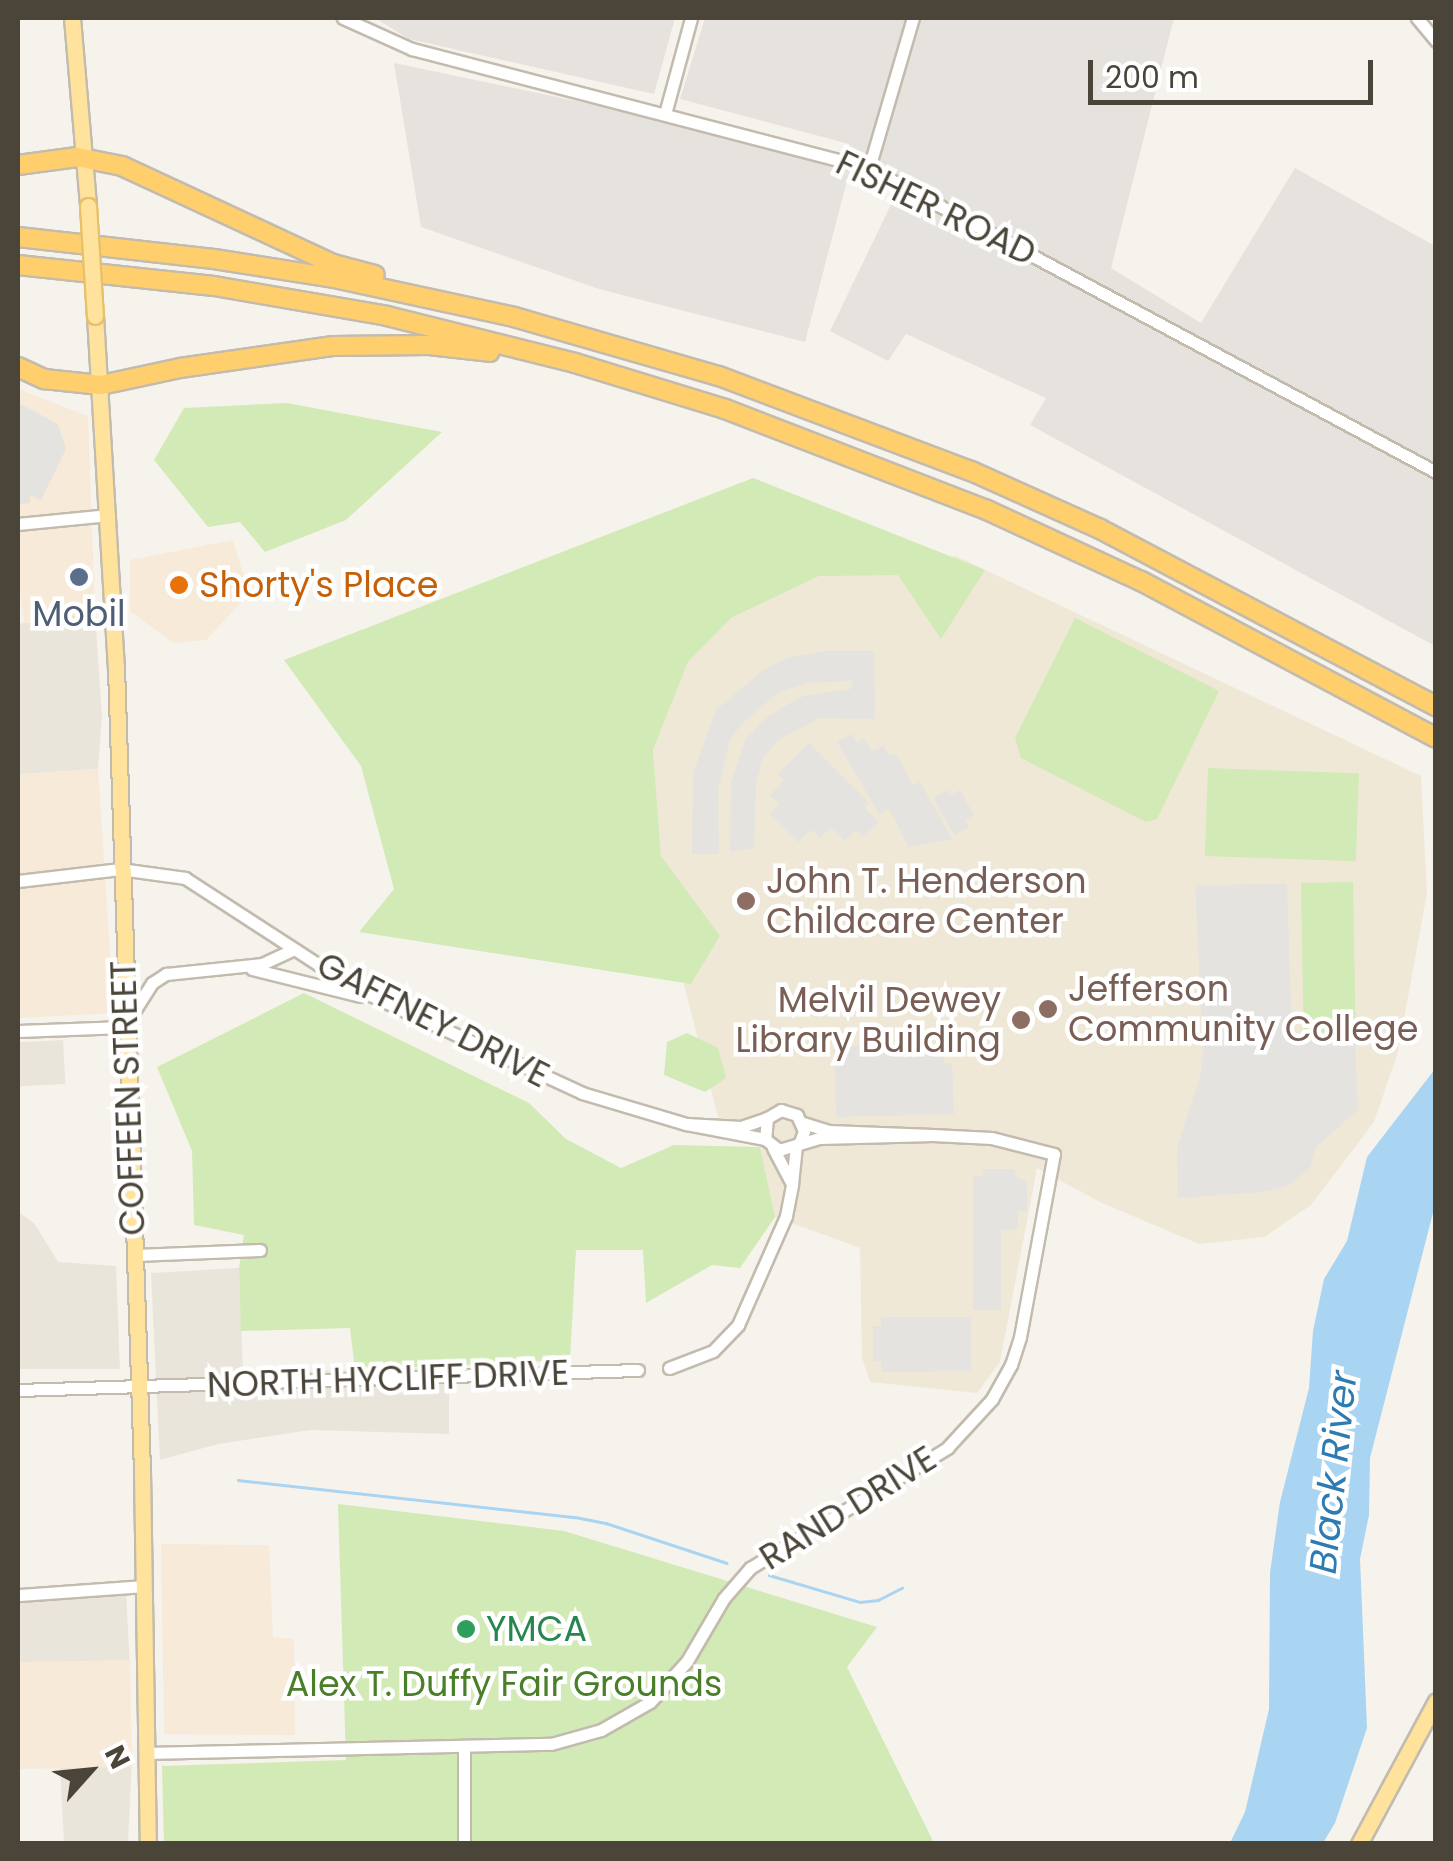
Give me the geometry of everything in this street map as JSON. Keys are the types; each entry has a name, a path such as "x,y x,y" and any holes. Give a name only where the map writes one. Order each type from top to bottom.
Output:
{"highway":[{"path":"18,165 83,158 122,166 333,264 472,300 514,317"},
{"path":"18,236 269,267 514,317 719,376 971,471 1100,529 1436,706"},
{"path":"18,266 270,295 386,316 575,363 726,409 988,510 1141,581 1436,738"},
{"path":"18,367 44,379 101,385 276,353 374,344 444,346 575,363"}],"main road":[{"name":"COFFEEN STREET","path":"72,18 109,515 124,1028 135,1255 148,1844"},
{"path":"1359,1844 1436,1701"}],"street":[{"name":"FISHER ROAD","path":"343,18 412,49 869,168 1436,472"},
{"path":"665,114 691,18"},
{"path":"869,168 913,18"},
{"path":"1418,18 1436,41"},
{"path":"18,524 109,515"},
{"name":"GAFFNEY DRIVE","path":"18,881 120,869 158,872 196,883 294,949 388,1004 582,1094 769,1143"},
{"path":"18,1031 124,1028 152,983 166,974 262,964 294,949"},
{"path":"238,966 388,1004"},
{"path":"792,1184 769,1143 767,1118 786,1110 802,1123 829,1132 932,1135"},
{"name":"GAFFNEY DRIVE","path":"686,1124 741,1127 767,1118"},
{"path":"669,1368 713,1350 738,1325 786,1216 802,1123"},
{"path":"769,1143 784,1151 798,1144 932,1135"},
{"name":"RAND DRIVE","path":"146,1753 550,1744 619,1722 650,1702 678,1672 724,1598 750,1568 775,1549 916,1468 970,1426 992,1399 1020,1337 1054,1154 992,1138 932,1135"},
{"path":"135,1255 260,1250"},
{"name":"NORTH HYCLIFF DRIVE","path":"18,1390 638,1370"},
{"path":"18,1594 143,1586"},
{"path":"464,1748 464,1844"}],"shaded area":[{"path":"375,18 675,18 654,94 409,39"},
{"path":"705,18 1174,18 1111,268 1201,323 1295,168 1435,246 1435,646 1030,425 1046,398 906,334 888,361 830,331 897,192 850,169 805,342 599,289 421,227 394,63 643,115 849,168 849,144 680,99"},
{"path":"18,389 88,416 95,613 24,622 18,571"},
{"path":"18,403 58,424 66,449 41,500 30,495 30,503 18,505"},
{"path":"233,540 249,594 206,640 173,643 130,611 130,560"},
{"name":"Jefferson Community College","path":"956,556 1421,776 1427,893 1398,1052 1374,1122 1311,1205 1264,1237 1199,1244 1100,1202 1037,1168 1000,1362 977,1393 870,1382 862,1358 860,1248 775,1217 760,1147 719,1121 679,965 661,856 653,750 688,662 731,618 819,576"},
{"path":"95,613 102,717 98,769 20,774 18,821 18,624"},
{"path":"824,651 874,651 875,719 819,718 777,741 763,758 756,783 754,849 730,851 731,783 745,740 763,720 790,703 804,696 851,689 852,681 806,683 778,693 742,723 730,740 718,790 719,854 692,854 693,773 716,710 763,670 787,658"},
{"path":"852,734 857,742 864,739 872,751 883,746 890,756 896,754 913,785 920,782 952,839 909,847 889,809 879,814 837,742"},
{"path":"809,743 869,803 865,808 879,822 864,837 856,830 845,841 831,828 820,838 811,830 798,842 770,814 779,805 770,795 784,781 778,774"},
{"path":"98,769 114,1013 18,1018 20,774"},
{"path":"947,790 951,795 960,790 974,815 965,820 969,827 954,835 933,798"},
{"path":"1287,884 1292,1039 1355,1041 1358,1110 1316,1147 1310,1168 1287,1186 1263,1192 1178,1198 1177,1148 1201,1073 1203,1050 1195,885"},
{"path":"63,1040 65,1084 20,1086 18,1042"},
{"path":"929,1045 943,1054 944,1063 952,1063 954,1114 836,1117 834,1047"},
{"path":"984,1169 1014,1169 1018,1179 1027,1180 1027,1211 1018,1211 1018,1229 1001,1230 1001,1310 973,1310 973,1176 983,1176"},
{"path":"18,1212 34,1223 58,1262 116,1266 120,1369 18,1369"},
{"path":"239,1268 243,1373 449,1367 449,1434 310,1430 218,1444 160,1460 151,1273"},
{"path":"881,1317 971,1317 971,1371 882,1372 881,1361 873,1361 873,1326 881,1326"},
{"path":"161,1544 269,1545 273,1637 294,1639 295,1735 164,1734"},
{"path":"126,1592 130,1660 21,1666 18,1598"},
{"path":"130,1660 132,1767 20,1769 18,1662"},
{"path":"132,1759 128,1843 64,1843 60,1766"}],"green space":[{"path":"287,403 442,432 346,520 265,552 240,522 208,527 154,460 184,408"},
{"path":"753,478 985,570 941,639 898,575 819,576 731,618 688,662 653,750 661,856 720,936 691,984 359,932 394,889 361,766 284,660"},
{"path":"1075,618 1219,691 1157,819 1146,822 1021,758 1015,738"},
{"path":"1208,768 1359,773 1356,861 1205,856"},
{"path":"1353,882 1356,1034 1304,1035 1301,883"},
{"path":"304,993 529,1103 566,1139 621,1168 674,1145 760,1147 775,1217 740,1268 712,1265 646,1303 643,1250 576,1250 570,1360 355,1370 350,1328 241,1331 239,1268 244,1235 194,1225 192,1151 157,1067"},
{"path":"687,1033 718,1048 726,1078 705,1092 664,1075 667,1042"},
{"name":"Alex T. Duffy Fair Grounds","path":"338,1504 564,1531 877,1627 847,1667 934,1843 164,1843 162,1766 346,1760"}],"water":[{"name":"Black River","path":"1435,1069 1435,1205 1370,1458 1369,1515 1360,1559 1367,1728 1335,1823 1323,1843 1230,1843 1245,1812 1269,1709 1270,1573 1280,1502 1309,1388 1313,1331 1324,1279 1347,1241 1367,1157"}],"waterway":[{"path":"238,1480 575,1517 606,1523 727,1563"},
{"path":"769,1575 860,1602 878,1600 902,1588"}],"place":[{"name":"Mobil","path":"79,577"},
{"name":"Shorty's Place","path":"179,585"},
{"name":"John T. Henderson Childcare Center","path":"746,901"},
{"name":"Jefferson Community College","path":"1048,1009"},
{"name":"Melvil Dewey Library Building","path":"1021,1020"},
{"name":"YMCA","path":"466,1629"}]}
